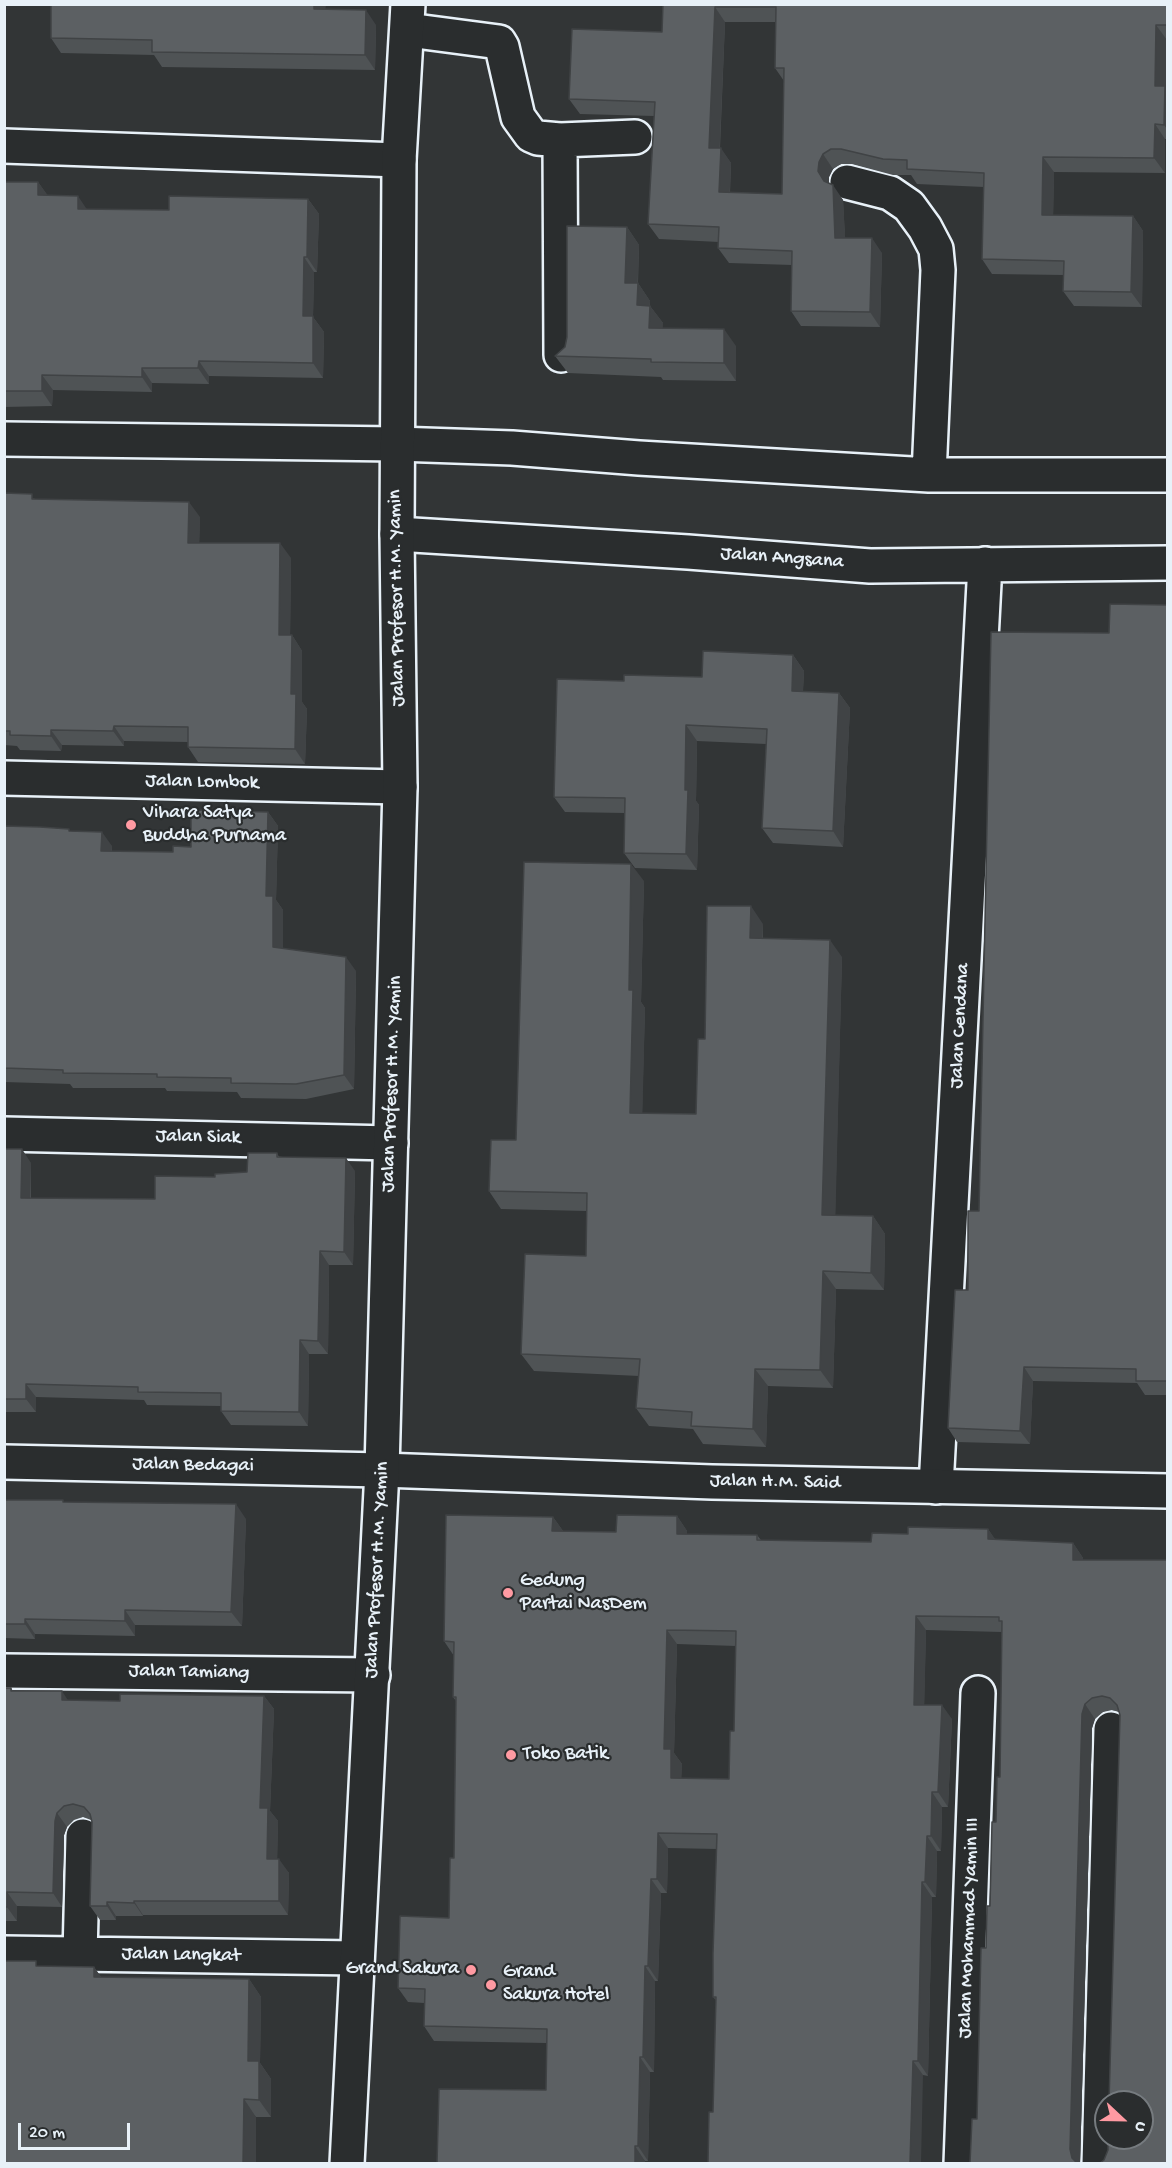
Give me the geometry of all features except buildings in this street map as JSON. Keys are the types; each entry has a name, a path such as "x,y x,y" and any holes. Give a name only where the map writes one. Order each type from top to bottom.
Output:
{"street":[{"path":"408,17 499,42 518,117 531,135 560,140 635,137"},
{"name":"Jalan Profesor H.M. Yamin","path":"347,2163 382,1470 400,787 397,534 399,160 408,17"},
{"path":"560,140 561,355"},
{"path":"4,146 399,160"},
{"path":"847,182 890,193 909,206 925,228 936,249 938,270 929,475"},
{"path":"4,439 397,444 512,448 929,475 1167,476"},
{"name":"Jalan Angsana","path":"397,534 870,566 1167,563"},
{"name":"Jalan Cendana","path":"936,1487 985,564"},
{"name":"Jalan Lombok","path":"4,778 400,787"},
{"name":"Jalan Siak","path":"4,1134 391,1143"},
{"name":"Jalan Bedagai","path":"4,1462 382,1470"},
{"name":"Jalan H.M. Said","path":"382,1470 712,1482 1167,1491"},
{"name":"Jalan Tamiang","path":"4,1671 373,1675"},
{"name":"Jalan Mohammad Yamin III","path":"961,2163 978,1693"},
{"path":"1099,2163 1112,1729"},
{"path":"81,1955 83,1836"},
{"name":"Jalan Langkat","path":"4,1953 357,1958"}],"place":[{"name":"Vihara Satya Buddha Purnama","path":"131,825"},
{"name":"Gedung Partai NasDem","path":"508,1593"},
{"name":"Toko Batik","path":"511,1755"},
{"name":"Grand Sakura","path":"471,1970"},
{"name":"Grand Sakura Hotel","path":"491,1985"}]}
